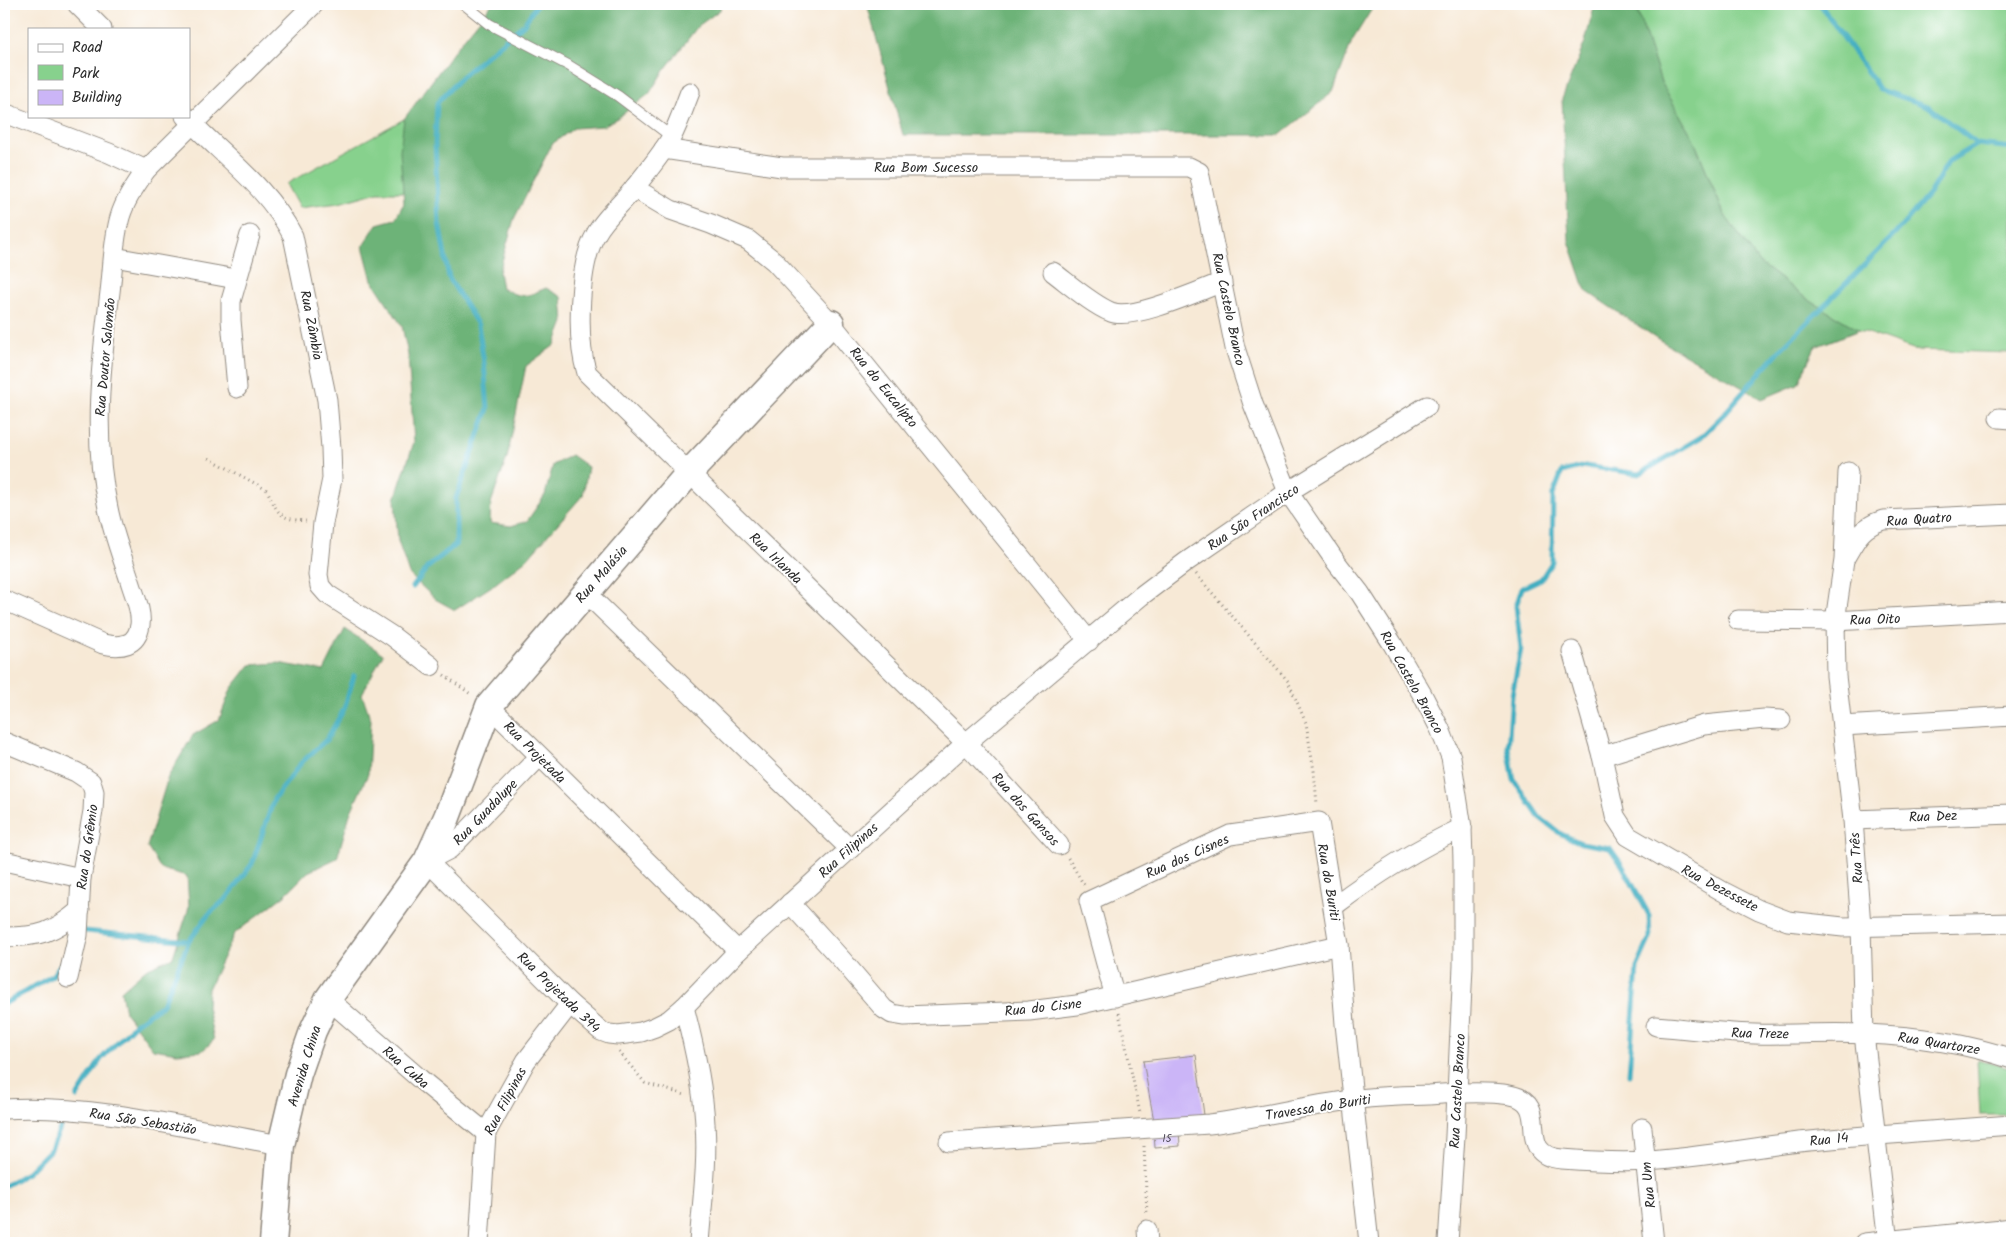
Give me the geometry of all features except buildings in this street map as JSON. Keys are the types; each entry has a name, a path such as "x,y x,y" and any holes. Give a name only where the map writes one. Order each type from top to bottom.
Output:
{"street":[{"name":"Rua Doutor Salomão","path":"4,600 110,646 126,646 132,642 140,627 138,606 108,510 101,476 99,435 100,384 120,218 130,194 146,170 189,120 314,4"},
{"path":"87,7 101,28"},
{"path":"634,188 668,143 690,92"},
{"path":"4,113 109,153 146,170"},
{"name":"Rua Zâmbia","path":"189,120 255,183 285,219 293,236 327,400 332,448 332,478 323,523 318,575 320,586 327,594 392,636 431,666"},
{"name":"Rua Bom Sucesso","path":"668,143 782,167 1189,167"},
{"name":"Rua Castelo Branco","path":"1189,167 1196,169 1201,176 1235,348 1253,404 1288,492 1336,562 1360,593 1392,643 1426,703 1451,757 1462,828 1463,966 1456,1093 1456,1136 1448,1243"},
{"name":"Rua do Eucalípto","path":"634,188 671,210 748,240 774,260 831,323 1089,641"},
{"name":"Rua Irlanda","path":"634,188 596,234 589,251 584,276 580,331 582,359 587,373 966,743"},
{"path":"237,388 231,301 250,235"},
{"path":"114,257 236,279"},
{"path":"1053,272 1104,309 1119,315 1143,310 1222,282"},
{"name":"Rua Malásia","path":"427,861 447,817 489,706 584,592 689,473 831,323"},
{"name":"Rua São Francisco","path":"1089,641 1141,596 1186,562 1288,492 1427,406"},
{"name":"Rua Três","path":"1848,472 1844,560 1835,621 1836,676 1853,820 1861,926 1864,1034 1888,1242"},
{"name":"Rua Quatro","path":"1844,560 1862,531 1872,524 1883,520 2012,514"},
{"path":"584,592 850,849"},
{"name":"Rua Oito","path":"1738,620 1835,621 2012,611"},
{"name":"Rua Filipinas","path":"601,1031 618,1035 641,1032 655,1028 668,1020 684,1007 738,951 966,743 1089,641"},
{"name":"Rua Dezessete","path":"1572,651 1602,756 1615,816 1628,836 1722,891 1760,910 1788,921 1818,926 2012,924"},
{"name":"Rua Projetada","path":"489,706 738,951"},
{"path":"1842,726 2012,716"},
{"path":"1602,756 1704,725 1764,719 1781,720"},
{"name":"Rua do Grêmio","path":"4,742 76,772 91,782 94,792 93,811 81,878 78,935 68,978"},
{"name":"Rua dos Gansos","path":"966,743 1059,845"},
{"name":"Rua Guadalupe","path":"427,861 450,849 539,757"},
{"name":"Rua Dez","path":"1853,820 2012,814"},
{"name":"Rua dos Cisnes","path":"1116,997 1089,901 1230,835 1319,822"},
{"name":"Rua do Buriti","path":"1319,822 1339,945 1353,1100 1369,1243"},
{"path":"1334,906 1389,867 1427,844 1462,828"},
{"path":"4,861 81,878"},
{"name":"Avenida China","path":"273,1243 281,1144 298,1074 313,1031 328,999 427,861"},
{"name":"Rua Projetada 394","path":"427,861 570,1004 601,1031"},
{"name":"Rua do Cisne","path":"790,903 874,998 892,1014 904,1016 1029,1011 1077,1005 1339,945"},
{"path":"4,937 47,932 58,927 80,910"},
{"name":"Rua Cuba","path":"328,999 420,1079 486,1133"},
{"name":"Rua Filipinas","path":"479,1243 486,1133 526,1061 570,1004"},
{"path":"684,1007 697,1058 706,1132 705,1185 699,1243"},
{"name":"Rua Treze","path":"1656,1026 1755,1034 1864,1034"},
{"name":"Rua Quartorze","path":"1864,1034 1934,1040 1993,1052 2012,1058"},
{"name":"Travessa do Buriti","path":"949,1142 1239,1120 1353,1100 1456,1093 1510,1095 1528,1104 1533,1120 1535,1143 1539,1152 1547,1157 1646,1161"},
{"name":"Rua São Sebastião","path":"4,1109 74,1110 146,1119 281,1144"},
{"name":"Rua 14","path":"1646,1161 1876,1135 2012,1125"},
{"name":"Rua Um","path":"1642,1128 1654,1243"},
{"path":"1864,1243 2012,1228"}],"lane":[{"path":"464,4 489,24 568,65 618,96 668,143"}],"path":[{"path":"209,458 267,490 274,508 283,516 294,520 323,523"},
{"path":"1186,562 1288,681 1306,723 1314,771 1319,822"},
{"path":"431,666 489,706"},
{"name":"Rua dos Gansos","path":"1059,845 1082,880"},
{"path":"1116,997 1143,1128 1148,1237"},
{"name":"Rua Projetada 394","path":"601,1031 645,1083 703,1100"}],"green space":[{"path":"492,4 721,4 720,10 698,26 663,72 649,94 619,117 603,126 574,128 552,144 514,219 499,272 502,288 514,294 524,296 546,288 562,297 564,322 555,345 526,366 507,458 491,503 490,523 511,526 527,521 545,495 553,465 571,455 588,467 583,495 526,560 495,584 455,610 435,599 409,574 398,541 395,499 414,442 408,355 402,326 372,280 363,246 377,224 395,219 404,203 400,151 404,119 457,47"},
{"path":"867,4 1375,4 1352,41 1333,92 1280,135 903,135"},
{"path":"1595,4 1635,4 1661,82 1693,138 1724,214 1759,263 1807,299 1859,330 1815,347 1798,384 1762,399 1658,339 1586,291 1569,241 1562,99 1585,42"},
{"path":"1635,4 2012,4 2012,353 1916,350 1859,330 1807,299 1759,263 1724,214 1693,138 1661,82"},
{"path":"404,119 403,192 378,192 339,203 299,208 286,184"},
{"path":"345,629 383,654 362,694 371,720 368,774 350,814 337,858 308,872 286,894 234,934 208,989 207,1007 214,1040 202,1051 177,1053 153,1049 125,1012 121,991 146,969 173,957 189,907 187,876 161,869 147,847 168,777 193,735 219,720 231,689 250,665 278,663 324,671"},
{"path":"1977,1059 2012,1069 2012,1115 1980,1115"}],"waterway":[{"path":"413,587 427,568 456,544 456,498 488,409 478,325 449,278 439,223 435,143 437,103 461,77 524,24 537,4"},
{"path":"1820,4 1880,90 1928,106 1977,144 2012,148"},
{"path":"1629,1074 1637,967 1650,938 1649,915 1622,865 1610,848 1581,843 1561,834 1539,817 1514,780 1508,748 1512,695 1521,649 1516,606 1522,588 1541,579 1552,562 1553,495 1562,472 1585,466 1639,474 1701,437 1724,414 1780,350 1896,233 1929,194 1949,161 1977,144"},
{"path":"77,1097 101,1059 136,1023 163,1004 189,941 209,914 227,898 252,864 274,799 301,763 327,739 344,709 354,676"},
{"path":"85,931 189,941"},
{"path":"4,1004 52,976 66,957"},
{"path":"4,1186 27,1173 51,1149 62,1124"}]}
